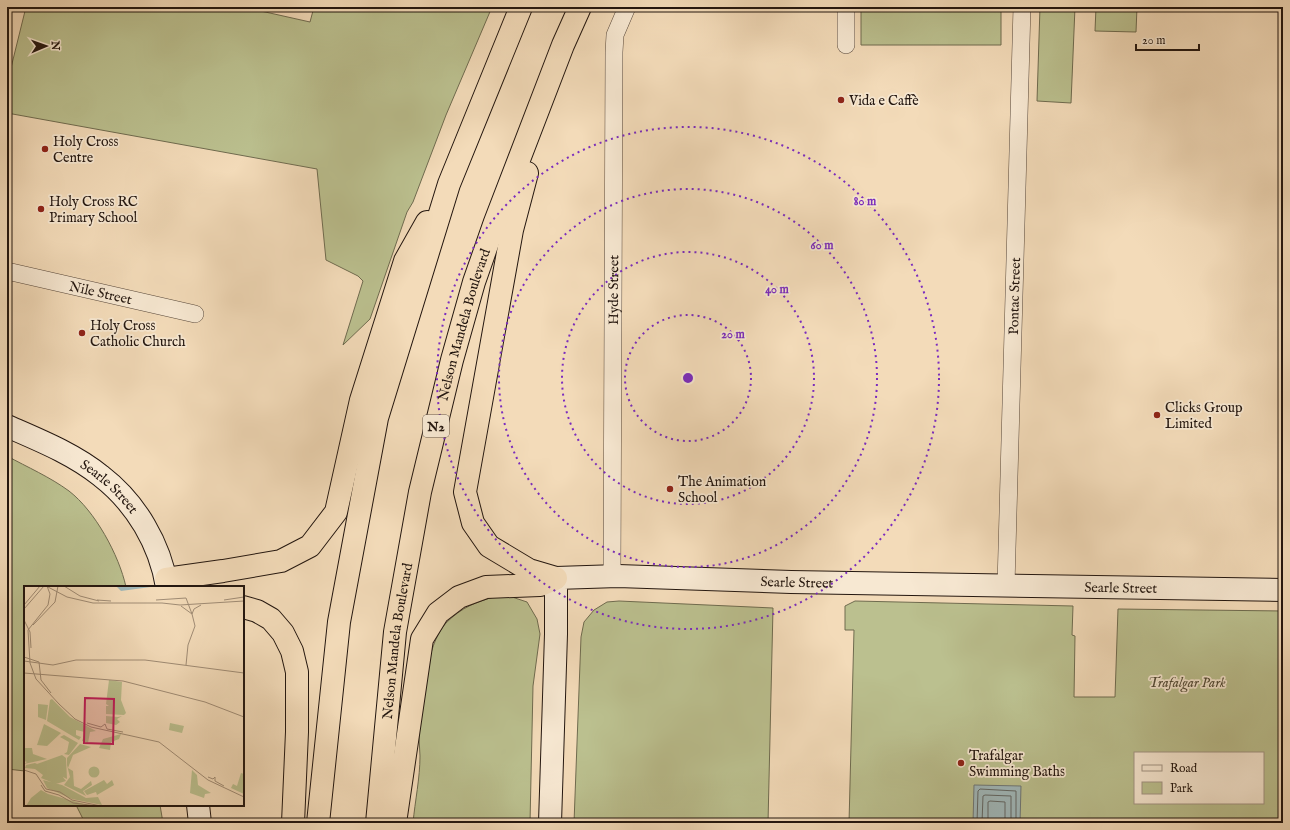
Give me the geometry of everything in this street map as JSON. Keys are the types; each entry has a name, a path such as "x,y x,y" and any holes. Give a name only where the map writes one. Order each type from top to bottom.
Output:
{"highway":[{"path":"318,823 339,622 377,418 449,184 521,7"},
{"name":"Nelson Mandela Boulevard","path":"377,823 395,632 418,507 452,360 474,282 495,222 562,45 580,7"},
{"path":"556,578 529,570 489,546 473,523 465,492 512,230 562,45"},
{"path":"166,583 281,561 310,546 336,512 362,400 405,261 449,184"},
{"path":"395,823 422,639 438,613 459,597 486,587 540,585 556,578"},
{"path":"244,607 271,619 283,633 294,658 297,672 297,732 293,823"}],"street":[{"name":"Hyde Street","path":"612,576 614,52 615,35 627,7"},
{"path":"846,7 846,45"},
{"name":"Pontac Street","path":"1006,585 1022,7"},
{"name":"Nile Street","path":"7,271 194,314"},
{"name":"Searle Street","path":"7,426 85,464 102,476 118,492 146,527 157,549 166,583"},
{"name":"Searle Street","path":"556,578 612,576 791,582 1283,590"},
{"path":"550,823 556,634 556,578"},
{"path":"198,806 200,823"}],"green space":[{"path":"26,7 243,7 310,22 314,7 492,7 446,115 413,202 407,212 370,319 343,345 363,281 358,276 326,260 317,169 7,113 7,84"},
{"path":"861,7 1001,7 1001,45 861,45"},
{"path":"1040,7 1075,7 1071,103 1037,101"},
{"path":"1096,7 1137,7 1136,32 1095,31"},
{"path":"7,456 54,481 79,500 105,534 118,561 126,586 24,586 24,771 7,769"},
{"path":"497,596 512,597 527,602 537,619 540,634 533,686 530,823 413,823 419,773 420,711 425,678 433,646 439,633 452,617 476,603"},
{"path":"619,601 773,608 768,823 574,823 581,637 584,622 594,610 607,602"},
{"name":"Trafalgar Park","path":"855,601 1073,606 1072,635 1075,636 1074,697 1115,697 1118,609 1283,611 1283,823 849,823 854,630 845,630 845,606"},
{"path":"76,806 160,806 163,823 85,823"}],"water":[{"path":"974,785 1021,786 1020,823 973,823"}],"place":[{"name":"Vida e Caffè","path":"841,100"},
{"name":"Holy Cross Centre","path":"45,149"},
{"name":"Holy Cross RC Primary School","path":"41,209"},
{"name":"Holy Cross Catholic Church","path":"82,333"},
{"name":"Clicks Group Limited","path":"1157,415"},
{"name":"The Animation School","path":"670,489"},
{"name":"Trafalgar Swimming Baths","path":"961,763"}]}
